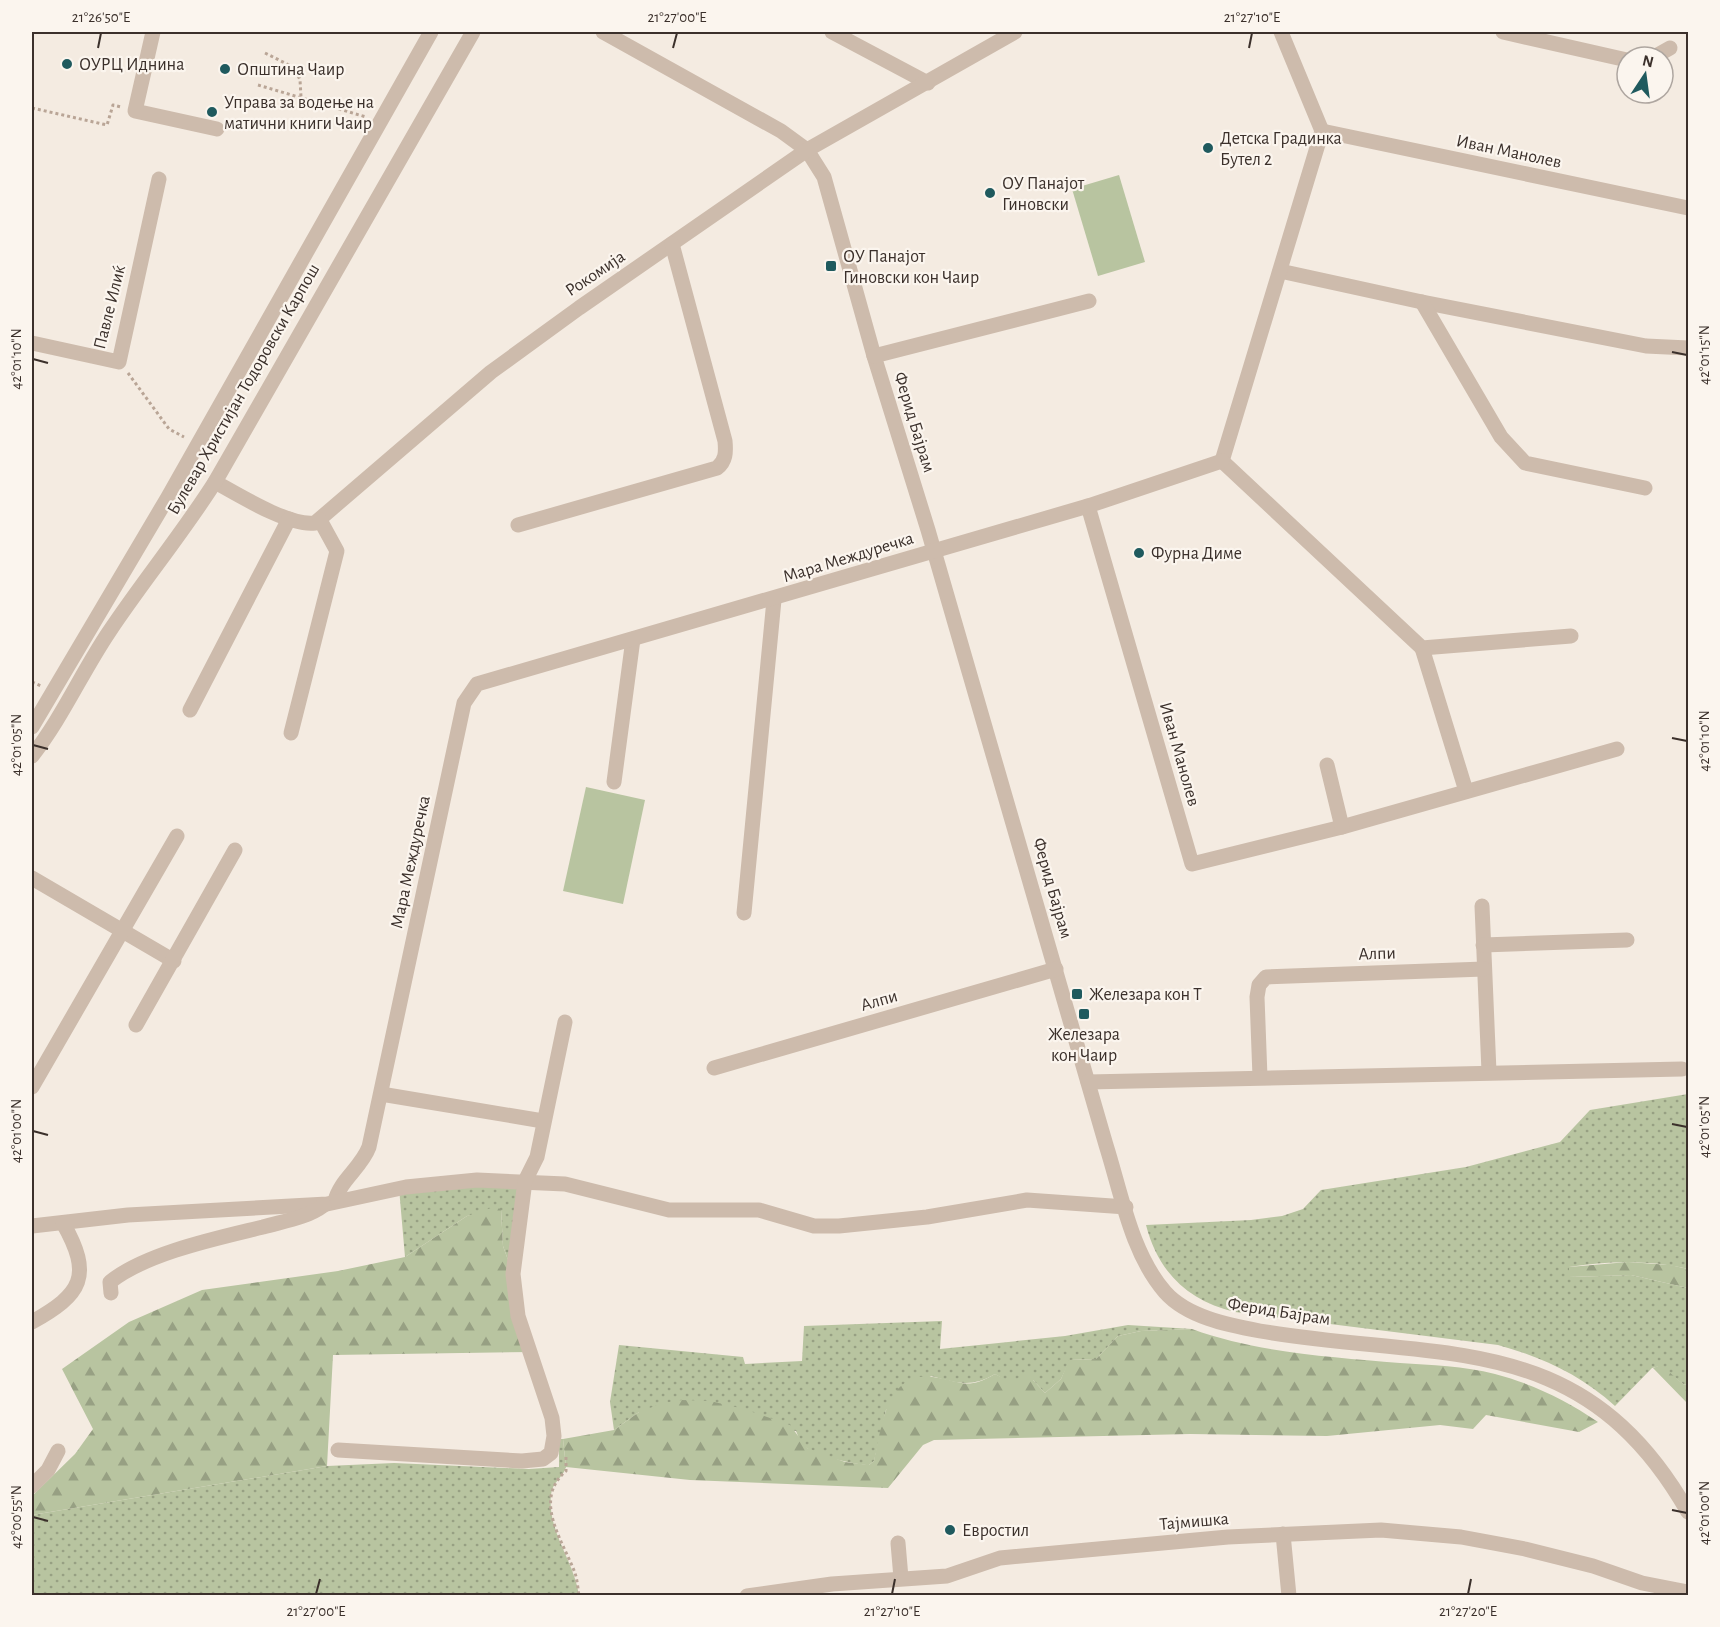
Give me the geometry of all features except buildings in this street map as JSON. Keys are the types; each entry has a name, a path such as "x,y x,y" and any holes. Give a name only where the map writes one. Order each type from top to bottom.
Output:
{"street":[{"path":"153,32 135,111 217,129"},
{"name":"Булевар Христијан Тодоровски Карпош","path":"32,727 198,445 431,32"},
{"name":"Булевар Христијан Тодоровски Карпош","path":"32,756 45,739 109,632 194,515 215,482 472,32"},
{"name":"Ферид Бајрам","path":"603,32 781,131 807,150 824,177 874,356 934,551 1088,1082 1136,1240 1157,1282 1166,1293 1194,1312 1243,1328 1283,1335 1455,1353 1521,1367 1573,1390 1606,1413 1635,1438 1669,1478 1689,1512"},
{"path":"832,32 928,83"},
{"name":"Рокомија","path":"320,519 491,372 579,308 807,150 1015,32"},
{"path":"1222,461 1322,131 1283,32"},
{"path":"1503,32 1615,57"},
{"name":"Иван Манолев","path":"1322,131 1689,208"},
{"name":"Павле Илиќ","path":"32,343 119,362 159,179"},
{"path":"518,525 717,468 722,464 725,458 725,441 672,244"},
{"path":"1280,271 1422,302 1646,346 1689,348"},
{"path":"874,356 1089,301"},
{"path":"1422,302 1501,437 1525,463 1646,488"},
{"path":"934,551 1088,506 1222,461"},
{"path":"1222,461 1422,648 1466,791"},
{"path":"215,482 289,519 309,524 320,519 337,551 291,733"},
{"name":"Иван Манолев","path":"1088,506 1192,864 1342,827 1617,748"},
{"path":"190,710 289,519"},
{"name":"Мара Междуречка","path":"331,1202 342,1184 365,1157 381,1094 467,696 483,681 774,600 934,551"},
{"name":"Мара Междуречка","path":"744,913 774,600"},
{"path":"1422,648 1572,636"},
{"path":"614,782 633,639"},
{"path":"1327,765 1342,827"},
{"path":"32,1087 177,836"},
{"path":"136,1025 235,850"},
{"path":"32,878 174,961"},
{"path":"1482,906 1489,1072"},
{"path":"1484,945 1627,940"},
{"name":"Алпи","path":"714,1068 1056,969"},
{"name":"Алпи","path":"1260,1077 1257,997 1259,985 1264,978 1485,969"},
{"path":"338,1450 522,1461 543,1459 551,1453 554,1436 552,1418 518,1316 513,1290 525,1181 537,1157 565,1022"},
{"path":"1088,1082 1682,1069"},
{"path":"381,1094 543,1121"},
{"path":"32,1226 128,1215 331,1202 437,1183 525,1181 565,1184 669,1210 759,1210 814,1226 838,1226 927,1217 1027,1200 1126,1207"},
{"path":"111,1293 108,1287 113,1279 147,1263 200,1243 307,1215 331,1202"},
{"path":"32,1322 63,1302 78,1282 81,1273 79,1254 63,1223"},
{"path":"32,1486 48,1470 58,1450"},
{"name":"Тајмишка","path":"747,1596 832,1584 947,1576 1000,1558 1283,1534 1381,1530 1461,1537 1593,1566 1642,1583 1689,1592"},
{"path":"1283,1534 1289,1596"},
{"path":"898,1543 902,1578"},
{"name":"Тајмишка","path":"1642,1583 1655,1596"}],"path":[{"path":"266,53 295,68 300,80 301,97"},
{"path":"258,85 379,121"},
{"path":"32,108 107,125 113,105 135,111"},
{"path":"119,362 169,429 198,445"},
{"path":"565,1449 566,1471 557,1479 550,1497 556,1534 576,1574 579,1596"}],"green space":[{"path":"1119,175 1145,262 1098,276 1072,189"},
{"path":"586,787 645,800 623,904 563,891"},
{"path":"1688,1094 1688,1269 1629,1262 1569,1267 1570,1277 1631,1275 1688,1288 1688,1385 1683,1384 1660,1366 1652,1368 1615,1406 1589,1385 1560,1368 1498,1345 1235,1312 1218,1307 1189,1292 1177,1282 1158,1257 1146,1225 1251,1220 1282,1216 1303,1209 1321,1190 1466,1167 1560,1142 1590,1110"},
{"path":"525,1181 513,1274 503,1246 501,1209 467,1216 405,1257 399,1188"},
{"path":"494,1207 501,1209 503,1246 513,1274 532,1352 333,1355 327,1466 32,1515 32,1496 75,1454 93,1429 62,1369 129,1322 202,1290 338,1271 405,1257 467,1216"},
{"path":"1628,1262 1670,1265 1688,1269 1688,1288 1631,1275 1569,1277 1569,1267"},
{"path":"942,1321 940,1349 1065,1336 1128,1325 1192,1329 1141,1331 1118,1336 1096,1359 1070,1360 1061,1379 1045,1393 1033,1380 1005,1380 995,1374 971,1383 949,1381 931,1376 886,1410 874,1461 869,1465 844,1461 814,1452 802,1444 796,1431 639,1412 614,1430 610,1402 619,1345 743,1357 745,1364 802,1361 804,1326"},
{"path":"1192,1329 1242,1344 1294,1353 1483,1371 1536,1388 1598,1422 1579,1432 1486,1415 1473,1429 1440,1425 1327,1436 1190,1434 934,1440 923,1445 888,1488 690,1480 566,1467 563,1439 614,1430 639,1412 663,1403 682,1400 710,1401 744,1409 790,1425 807,1448 845,1462 869,1465 874,1461 889,1404 905,1383 917,1377 970,1383 995,1374 1005,1379 1017,1379 1028,1370 1033,1380 1045,1393 1061,1379 1069,1360 1096,1359 1118,1336 1141,1331"},
{"path":"1661,1365 1683,1384 1688,1385 1688,1404 1653,1368"},
{"path":"559,1439 563,1439 566,1467 552,1491 551,1508 553,1521 579,1595 32,1596 32,1515 327,1466 394,1463 529,1469 559,1467"}],"place":[{"name":"ОУРЦ Иднина","path":"67,64"},
{"name":"Општина Чаир","path":"225,69"},
{"name":"Управа за водење на матични книги Чаир","path":"212,112"},
{"name":"Детска Градинка Бутел 2","path":"1208,148"},
{"name":"ОУ Панајот Гиновски","path":"990,193"},
{"name":"ОУ Панајот Гиновски кон Чаир","path":"831,266"},
{"name":"Фурна Диме","path":"1139,553"},
{"name":"Железара кон Т","path":"1077,994"},
{"name":"Железара кон Чаир","path":"1084,1014"},
{"name":"Евростил","path":"950,1530"}]}
